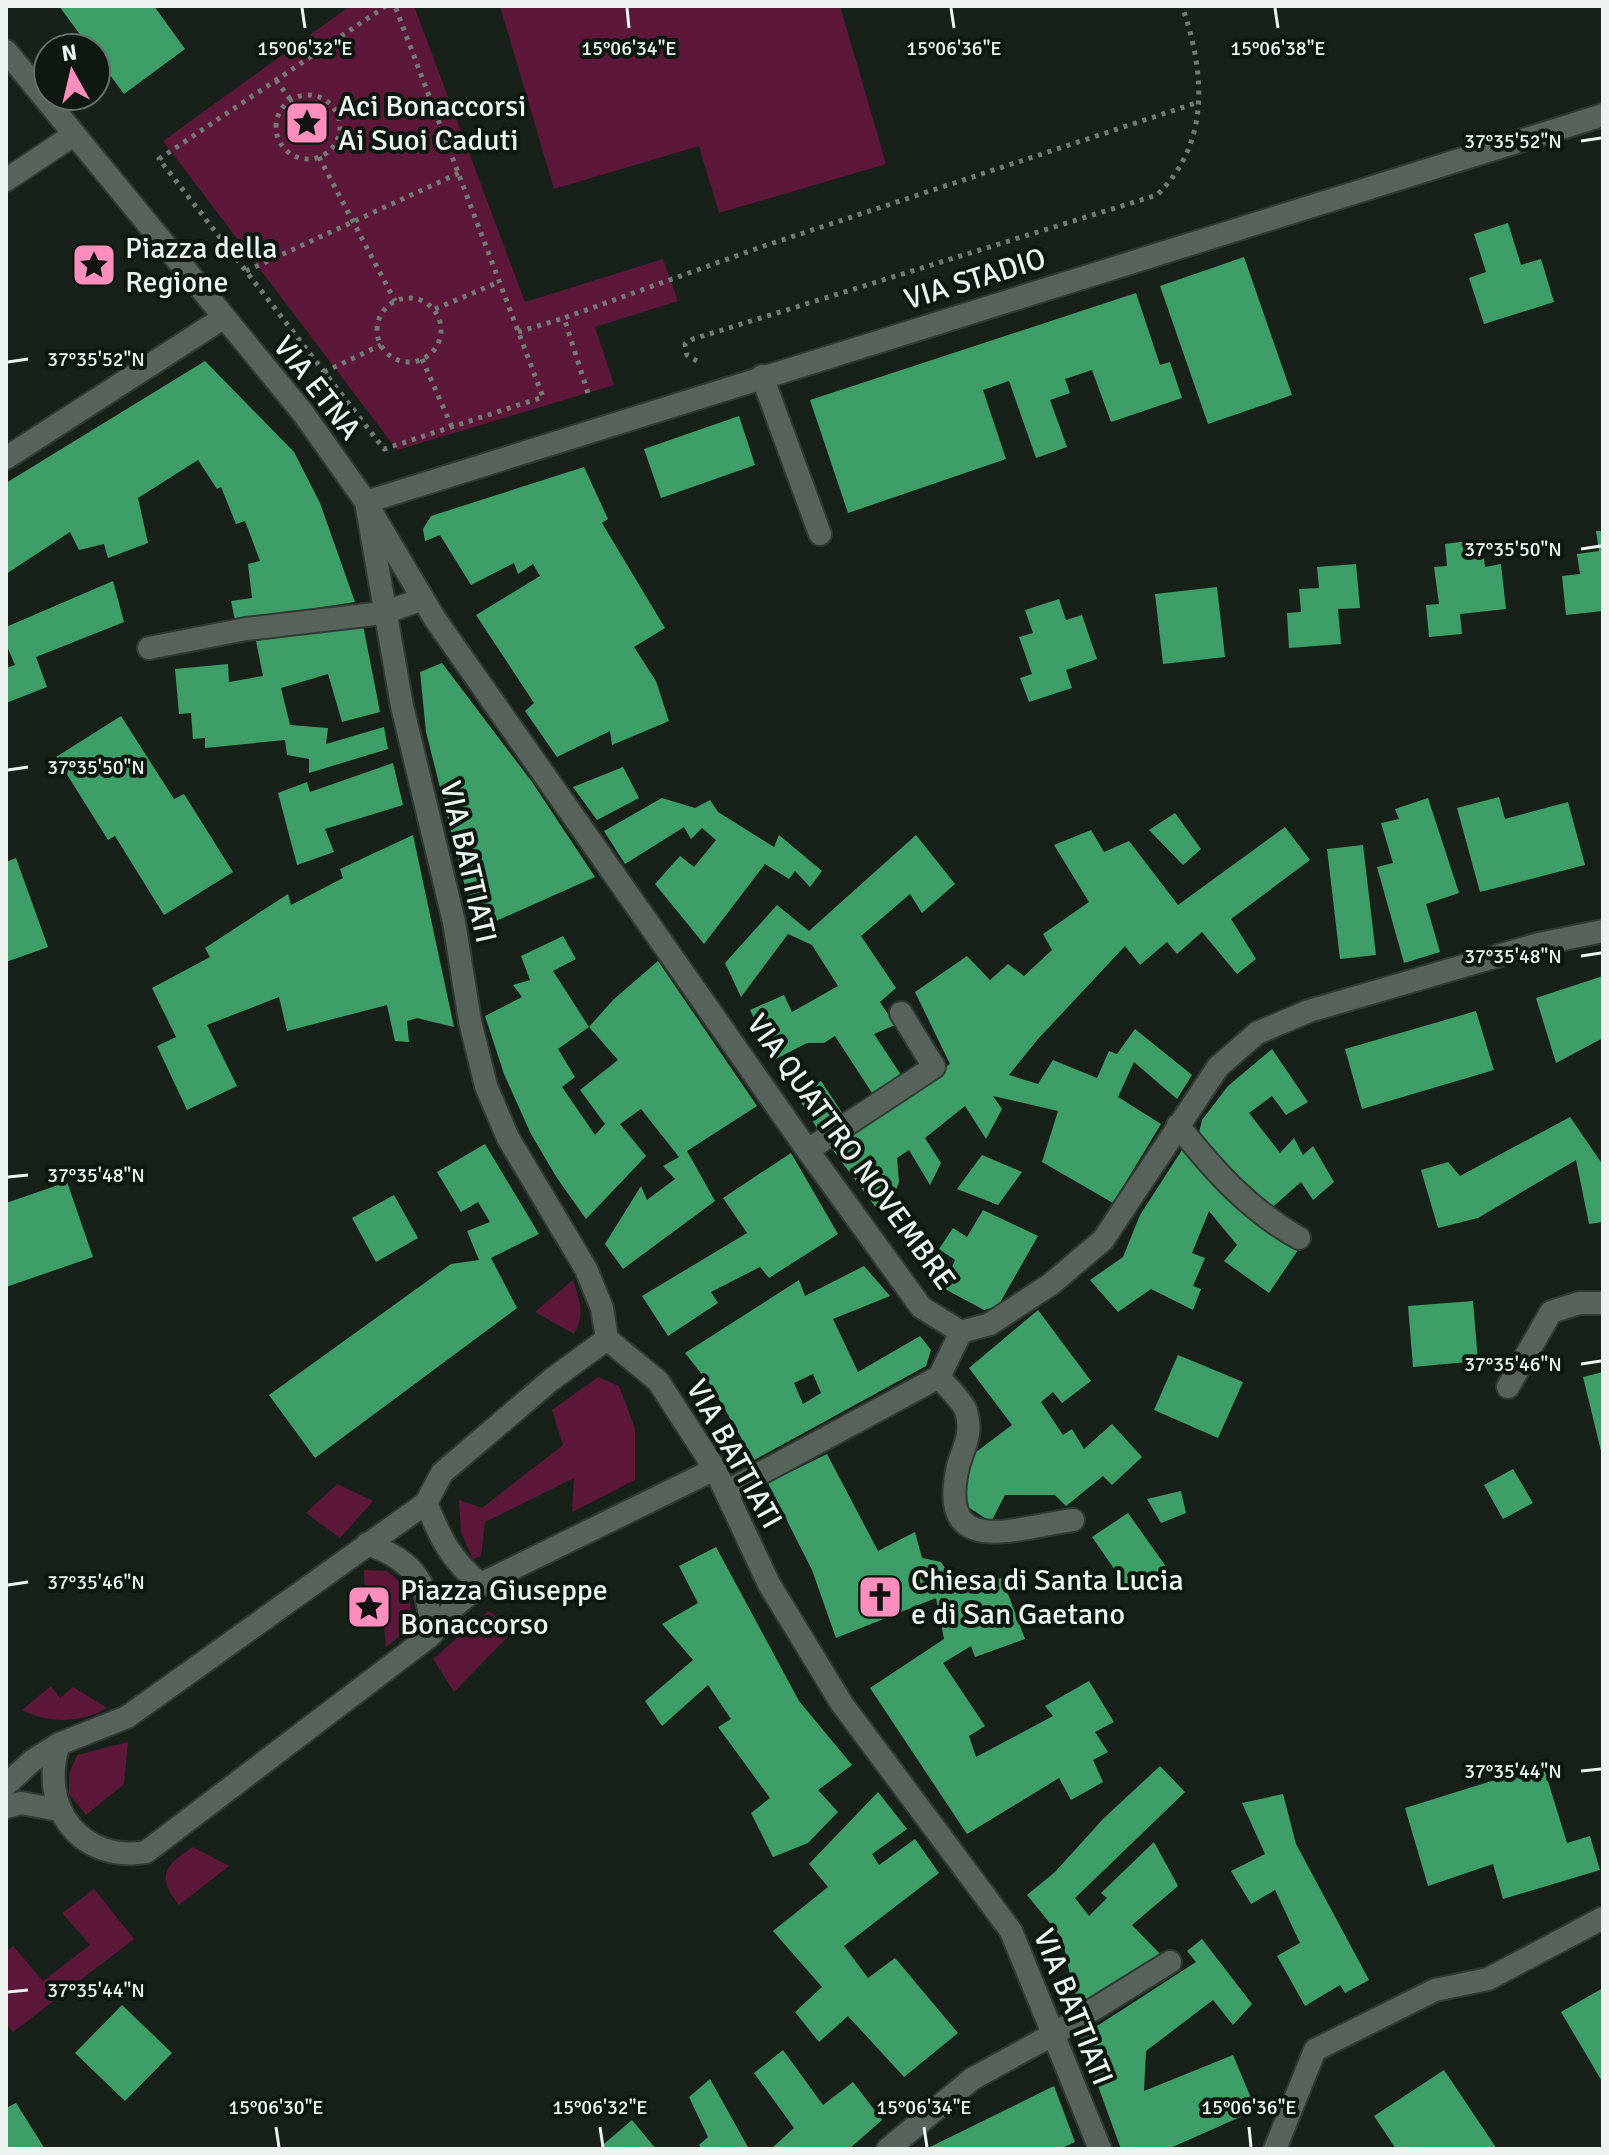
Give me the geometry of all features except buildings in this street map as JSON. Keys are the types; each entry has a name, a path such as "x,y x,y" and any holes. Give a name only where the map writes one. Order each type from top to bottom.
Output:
{"street":[{"name":"VIA ETNA","path":"6,51 72,136 141,212 223,318 303,413 366,502"},
{"name":"VIA STADIO","path":"366,502 1603,115"},
{"path":"6,180 72,136"},
{"path":"6,458 223,318"},
{"path":"762,376 820,534"},
{"name":"VIA QUATTRO NOVEMBRE","path":"366,502 423,599 808,1150 921,1307 961,1332 990,1324 1051,1284 1103,1240 1218,1067 1257,1033 1309,1011 1539,944 1603,931"},
{"name":"VIA BATTIATI","path":"366,502 383,613 414,763 454,922 470,1021 486,1086 508,1138 586,1269 602,1308 607,1339 658,1381 715,1469 769,1584 842,1704 1011,1931 1100,2149"},
{"path":"149,648 246,629 383,613 423,599"},
{"path":"808,1150 934,1067 901,1013"},
{"path":"1178,1125 1250,1206 1299,1238"},
{"path":"1508,1387 1551,1312 1579,1303 1603,1303"},
{"path":"726,1492 939,1377 961,1332"},
{"path":"6,1785 32,1761 59,1744 127,1717 426,1503 442,1473 551,1380 607,1339"},
{"path":"939,1377 966,1410 968,1446 957,1470 955,1508 959,1522 971,1531 994,1531 1073,1520"},
{"path":"59,1744 52,1767 59,1810 77,1834 105,1851 127,1855 146,1852 430,1636 481,1584 715,1469"},
{"path":"426,1503 445,1548 460,1568 481,1584"},
{"path":"367,1544 390,1552 410,1567 424,1587 431,1611 430,1636"},
{"path":"6,1807 21,1803 59,1810"},
{"path":"1275,2149 1315,2050 1435,1990 1488,1979 1603,1918"},
{"path":"888,2149 972,2079 1052,2035 1170,1962"}],"path":[{"path":"386,6 159,159 384,449 543,397 395,6"},
{"path":"706,362 693,361 687,355 685,344 1157,195 1184,162 1196,135 1201,81 1196,46 1182,6"},
{"path":"276,80 290,99"},
{"path":"311,94 331,103 337,112 341,122 336,144 319,157 298,158 288,153 277,136 277,115 290,99 311,94"},
{"path":"518,332 761,247 1199,102"},
{"path":"319,157 395,301"},
{"path":"246,271 459,173"},
{"path":"435,309 499,282"},
{"path":"417,298 435,309 440,319 440,341 422,359 395,359 381,345 377,335 380,315 395,301 417,298"},
{"path":"564,318 588,393"},
{"path":"324,372 381,345"},
{"path":"422,359 452,427"}],"shaded area":[{"path":"350,6 414,6 525,302 663,259 678,301 595,327 614,385 397,450 163,141"},
{"path":"500,6 840,6 886,164 719,213 699,146 554,189"},
{"path":"573,1280 580,1307 574,1334 535,1312"},
{"path":"598,1377 619,1386 635,1429 635,1480 572,1512 574,1478 485,1522 481,1556 473,1559 461,1532 459,1500 482,1508 563,1445 552,1410"},
{"path":"337,1484 373,1501 340,1538 306,1513"},
{"path":"364,1570 387,1571 407,1588 410,1607 408,1622 401,1635 386,1647 383,1611 365,1614"},
{"path":"488,1611 517,1627 454,1692 433,1659"},
{"path":"51,1686 60,1698 73,1687 107,1708 86,1717 64,1720 43,1718 22,1710"},
{"path":"128,1742 124,1784 86,1815 69,1794 69,1774 77,1755"},
{"path":"193,1847 229,1866 179,1905 167,1886 166,1872 175,1860"},
{"path":"94,1889 134,1939 13,2032 6,2023 6,1951 13,1946 43,1981 90,1945 62,1913"}],"place":[{"name":"Aci Bonaccorsi Ai Suoi Caduti","path":"307,123"},
{"name":"Piazza della Regione","path":"94,265"},
{"name":"Chiesa di Santa Lucia e di San Gaetano","path":"880,1597"},
{"name":"Piazza Giuseppe Bonaccorso","path":"369,1607"}]}
